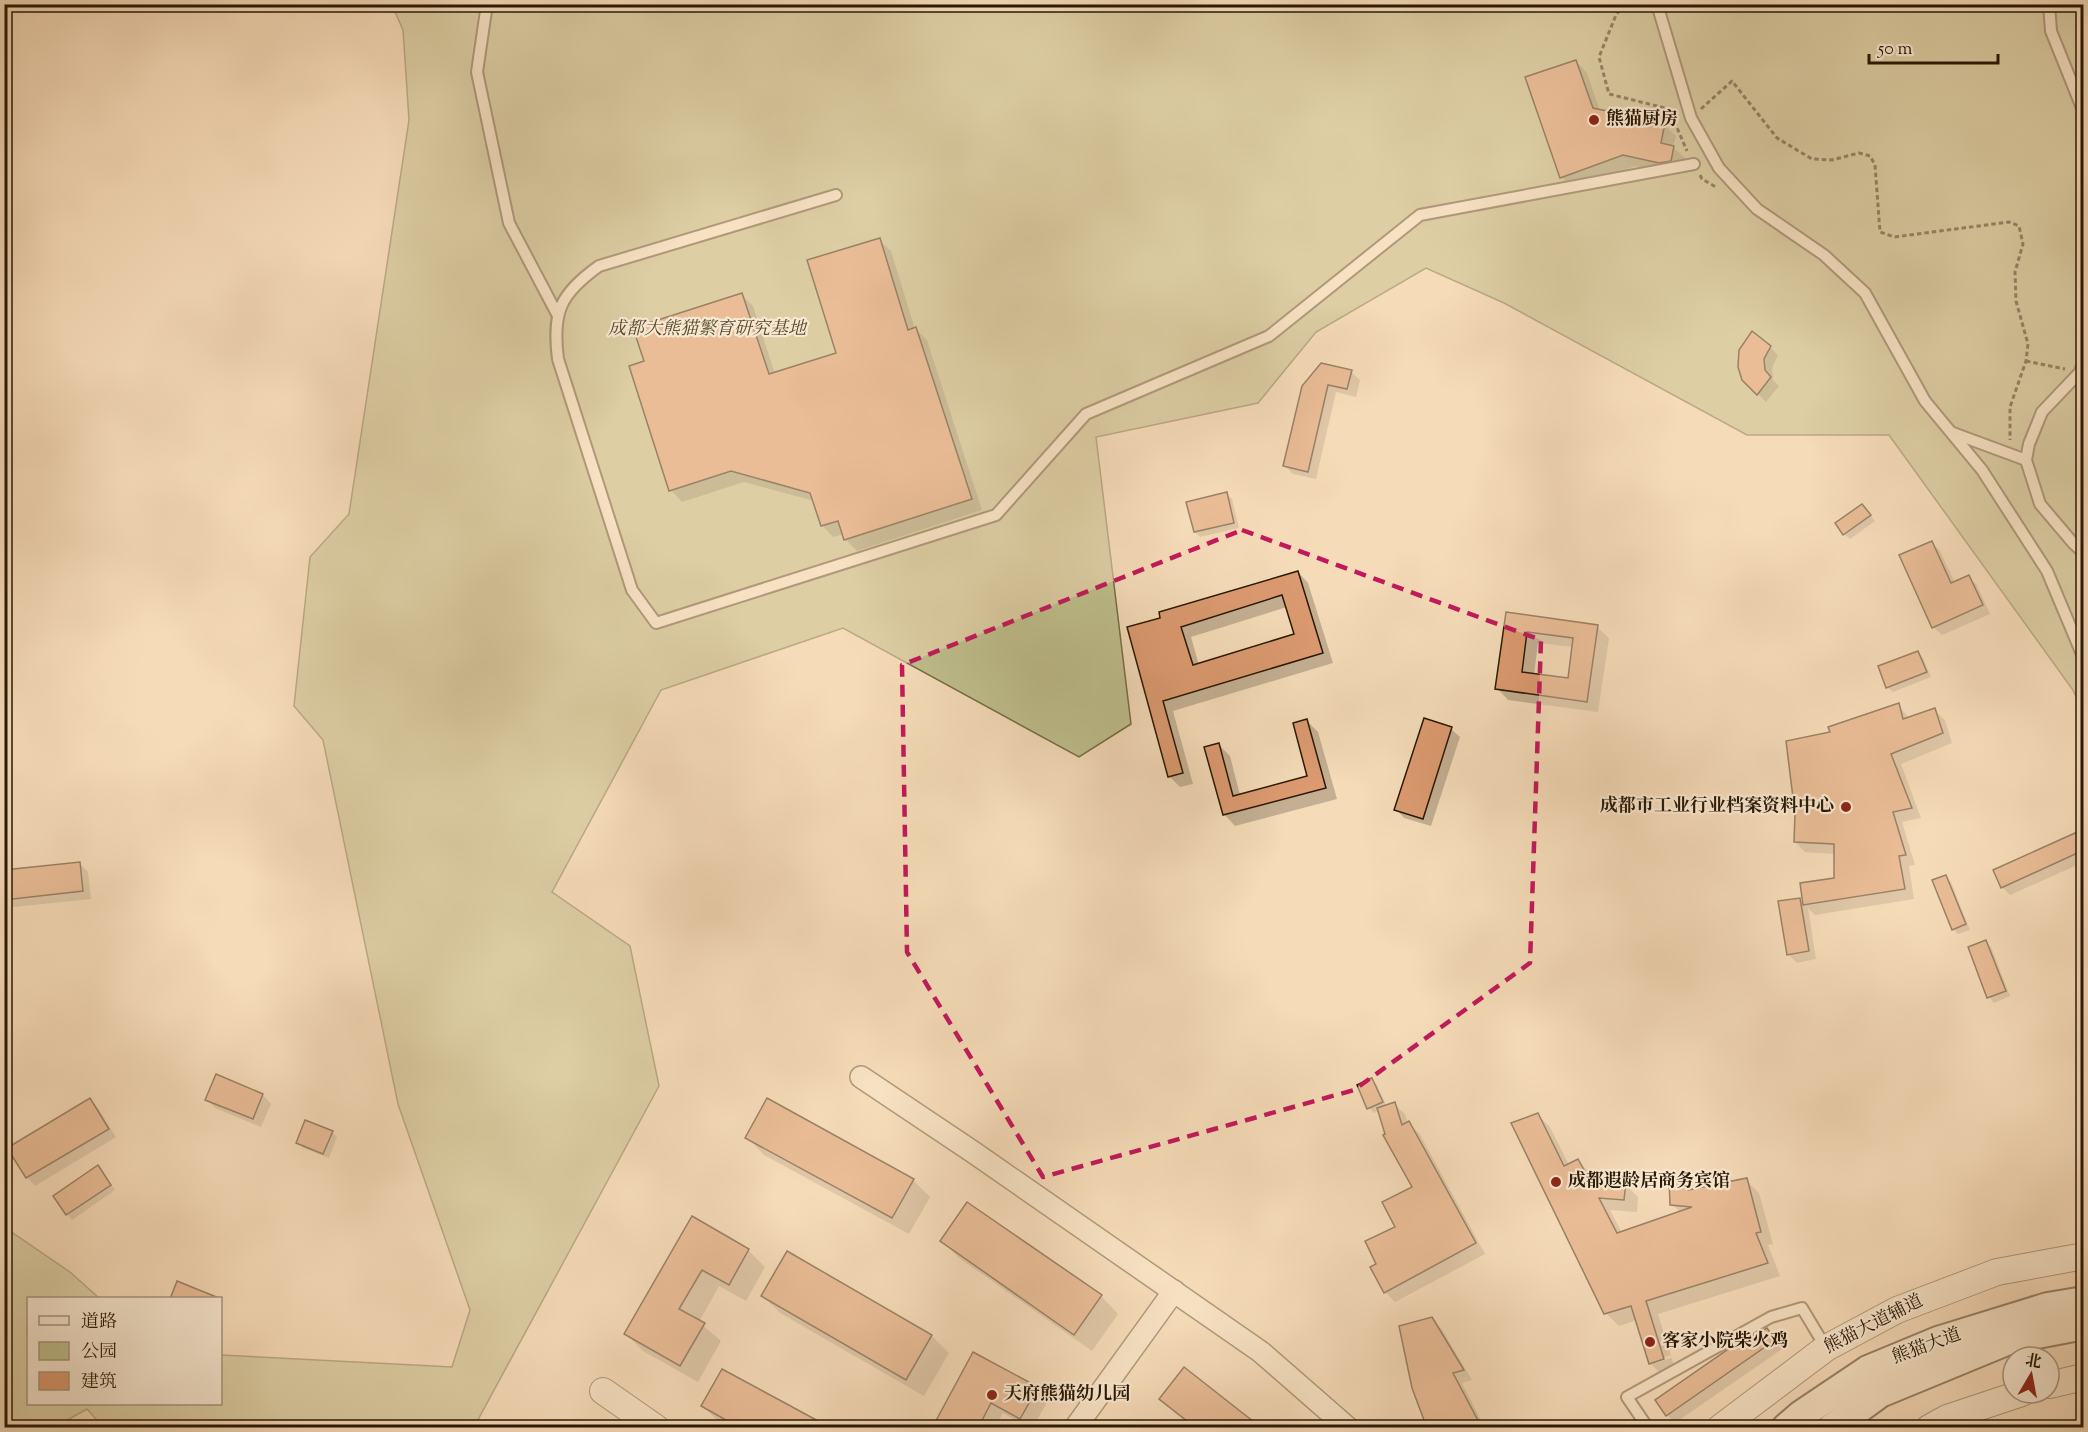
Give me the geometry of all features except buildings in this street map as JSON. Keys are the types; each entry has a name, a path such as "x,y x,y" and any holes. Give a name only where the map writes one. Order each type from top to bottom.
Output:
{"main road":[{"name":"熊猫大道","path":"1786,1428 1801,1415 1868,1370 1938,1341 2048,1307 2084,1301"},
{"name":"熊猫大道","path":"1832,1428 1880,1393 2012,1339 2084,1325"}],"street":[{"path":"861,1077 1261,1352 1348,1428"},
{"name":"熊猫大道辅道","path":"1720,1428 1826,1348 1897,1310 1997,1272 2084,1256"},
{"path":"1075,1428 1174,1291"},
{"path":"2061,1382 2084,1377"},
{"path":"603,1391 656,1428"},
{"path":"1929,1428 1947,1418 2001,1400"}],"lane":[{"path":"487,4 477,72 509,223 557,314"},
{"path":"1657,4 1691,118 1719,168 1757,209 1824,255 1865,293 1925,401 1982,470 2047,572 2084,659"},
{"path":"2049,4 2051,32 2084,113"},
{"path":"836,195 598,266 583,278 567,296 557,314 555,335 558,359 565,381 632,590 656,623 996,515 1086,414 1269,336 1420,214 1694,164"},
{"path":"2084,359 2080,372 2042,412 2029,444 2026,460 2040,504 2084,553"},
{"path":"1953,433 2026,460"},
{"path":"1648,1428 1627,1397 1772,1317 1802,1308 1826,1348"}],"path":[{"path":"1624,4 1616,15 1599,57 1609,94 1669,109 1683,145 1702,179 1720,189"},
{"path":"1691,118 1732,81 1777,138 1812,159 1832,160 1859,153 1870,156 1875,165 1880,232 1894,237 2009,222 2019,226 2023,244 2015,272 2016,301 2028,344 2026,362 2010,407 2010,455"},
{"path":"2026,362 2080,372"}],"highlighted area":[{"path":"1242,530 1541,640 1530,963 1354,1090 1043,1177 907,952 902,665"}],"green space":[{"name":"成都大熊猫繁育研究基地","path":"392,5 2083,5 2083,713 2073,690 1889,435 1747,435 1504,303 1426,268 1316,332 1258,403 1096,437 1131,724 1079,757 843,628 661,690 552,892 630,946 659,1086 474,1427 103,1427 87,1409 55,1427 5,1427 4,1227 70,1272 98,1297 27,1297 27,1405 222,1405 222,1355 452,1367 470,1310 398,1104 323,740 294,706 310,557 349,514 409,120 403,30"}],"place":[{"name":"熊猫厨房","path":"1594,120"},
{"name":"成都市工业行业档案资料中心","path":"1846,807"},
{"name":"成都遐龄居商务宾馆","path":"1556,1182"},
{"name":"客家小院柴火鸡","path":"1650,1342"},
{"name":"天府熊猫幼儿园","path":"992,1395"}]}
